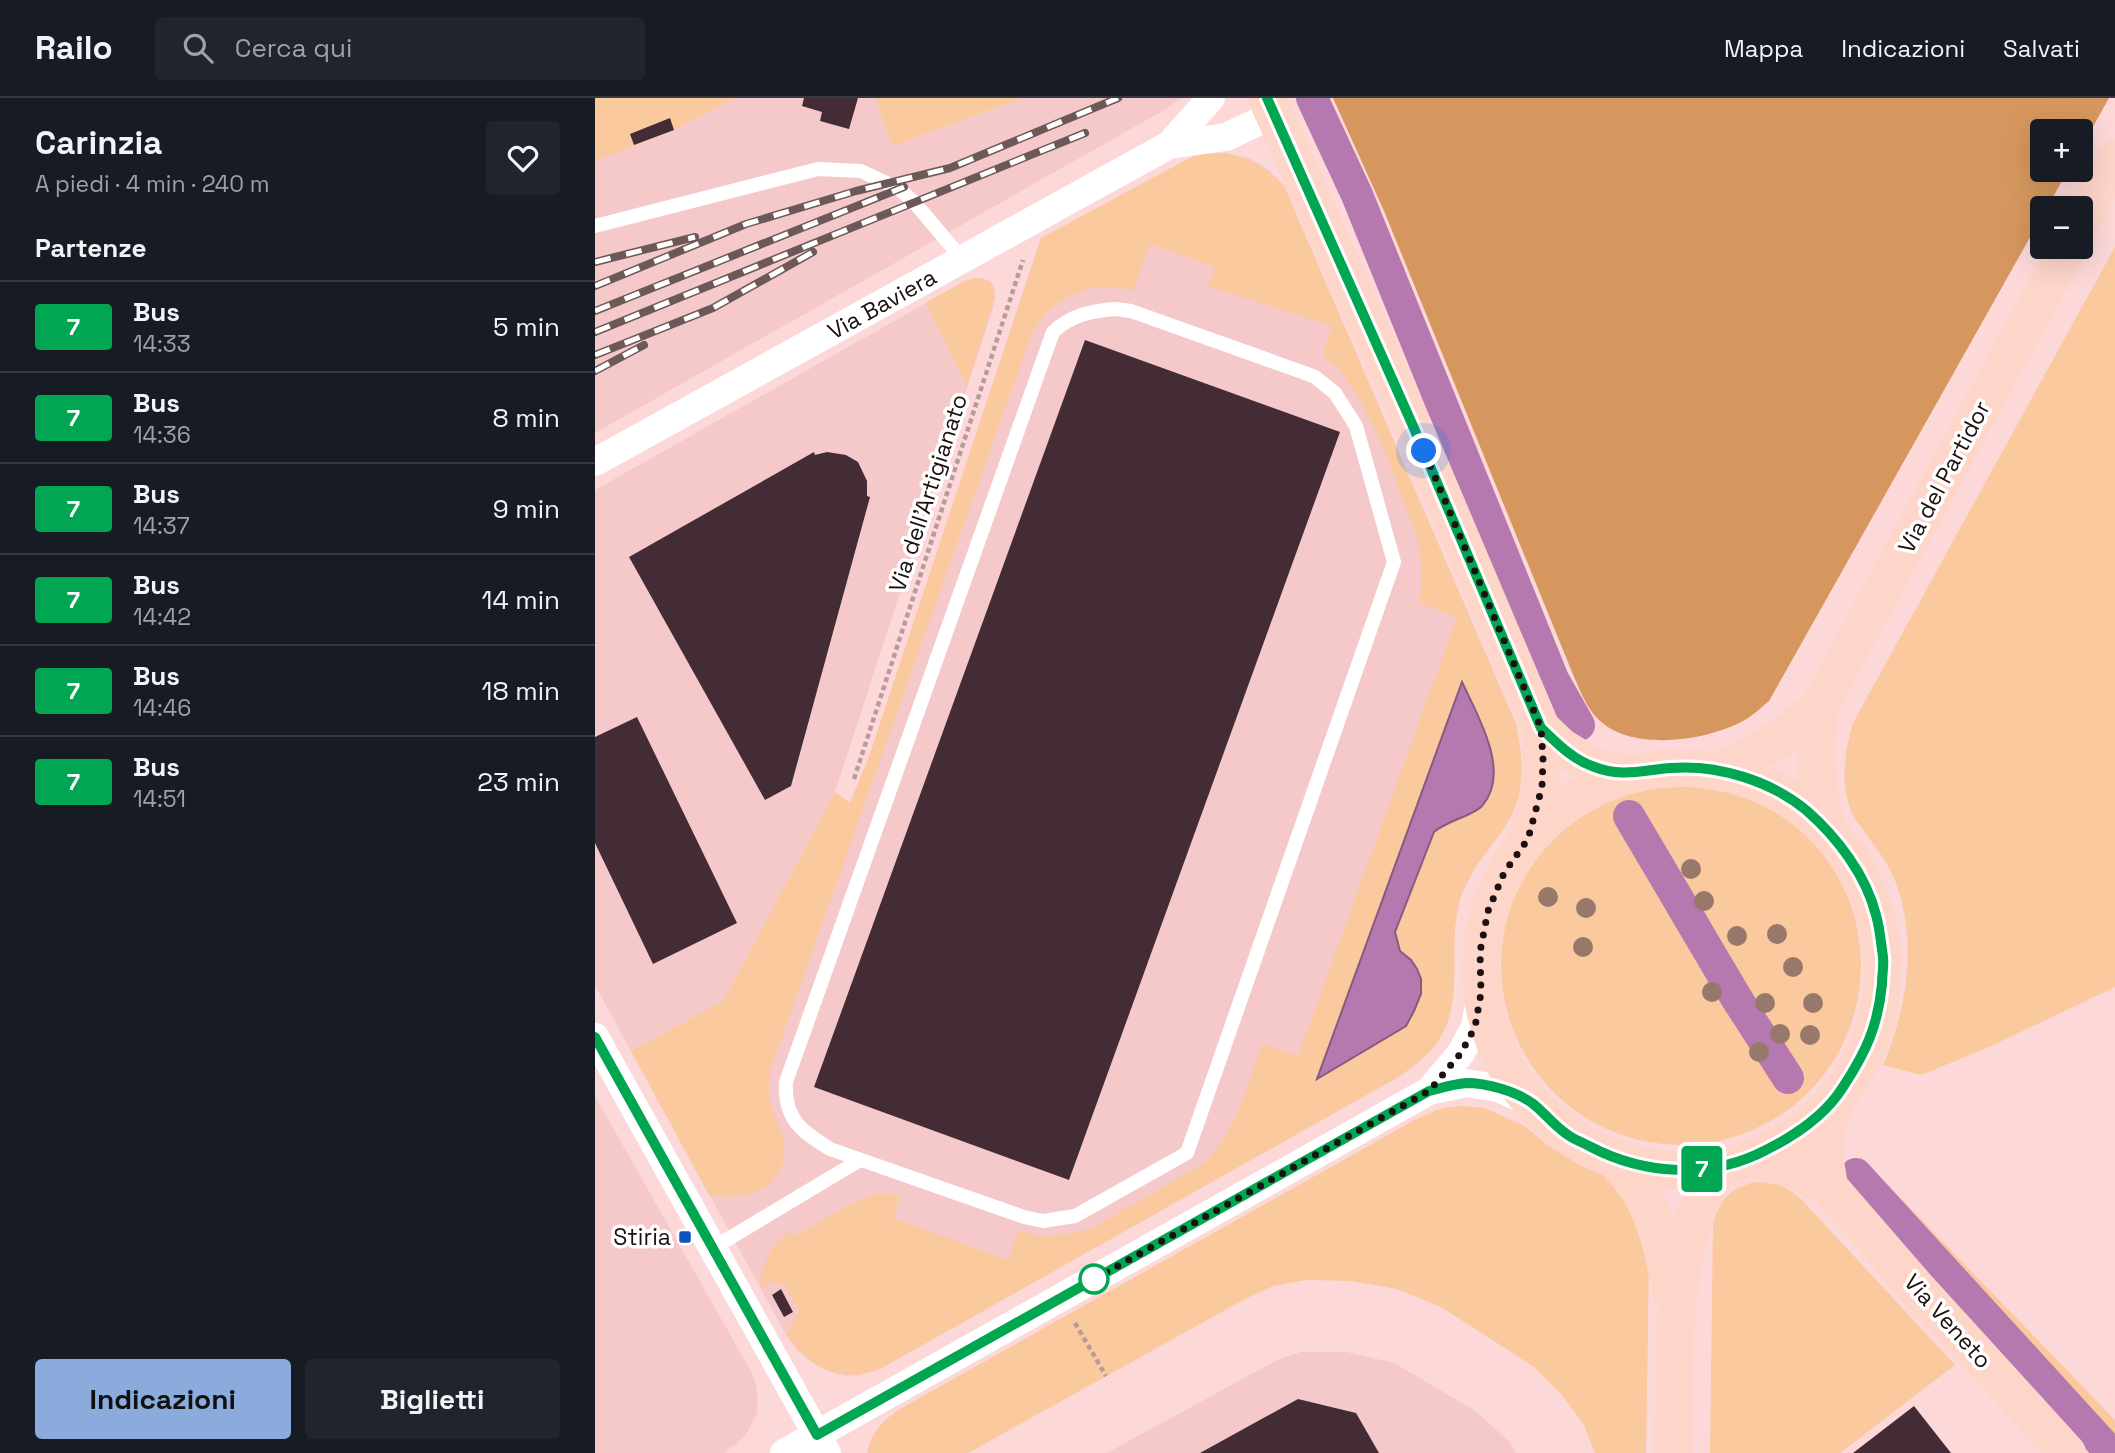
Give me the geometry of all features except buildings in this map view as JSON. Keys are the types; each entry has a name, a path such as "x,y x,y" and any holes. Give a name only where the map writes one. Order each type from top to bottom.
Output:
{"main road":[{"path":"1271,106 1413,426 1541,728 1542,787 1528,839"},
{"path":"2093,200 2115,159"},
{"name":"Via del Partidor","path":"1827,830 1818,792 1816,768 1815,740 1819,707 2062,259"},
{"name":"Via del Partidor","path":"1717,771 1782,737 1819,707"},
{"path":"1541,728 1561,747 1592,766 1630,774"},
{"path":"1830,1188 1824,1166 1827,1125 1836,1099 1863,1058 1879,1012 1884,963 1876,914 1857,869 1827,830 1804,808 1777,791 1748,779 1717,771 1673,768 1630,774 1591,789 1557,811 1528,839 1504,873 1488,911 1480,952 1481,993 1490,1032 1506,1069 1530,1102 1568,1135 1613,1158 1647,1167 1682,1170 1735,1163 1797,1134 1836,1099"},
{"path":"1613,1158 1637,1186 1652,1213 1675,1310"},
{"path":"1673,1453 1675,1310 1695,1214 1703,1193 1735,1163"},
{"name":"Via Veneto","path":"1735,1163 1791,1168 1830,1188 2067,1453"}],"street":[{"name":"Via Baviera","path":"595,462 1169,145 1211,98"},
{"name":"Via Baviera","path":"1169,145 1226,137 1271,106"},
{"path":"1429,1091 1461,1053 1475,1027 1481,993"},
{"path":"595,1037 822,1444"},
{"path":"784,1453 822,1444 1061,1298 1429,1091 1466,1083 1498,1088 1530,1102"}],"lane":[{"path":"595,226 818,169 861,171 899,188 963,260"},
{"path":"1096,310 1131,311 1315,377 1335,393 1356,426 1394,562 1187,1153 1075,1216 1043,1221 1024,1217 860,1160 830,1149 803,1131 788,1108 786,1082 1053,332 1062,323 1096,310"},
{"path":"713,1248 860,1160"}],"path":[{"name":"Via dell'Artigianato","path":"854,779 1036,219"},
{"path":"1061,1298 1105,1376"}],"shaded area":[{"path":"595,98 736,98 674,130 595,161"},
{"path":"736,98 875,98 892,146 1022,98 1181,98 1166,109 595,433 595,161 674,130"},
{"path":"875,98 1022,98 892,146"},
{"path":"1333,98 2109,98 2093,127 2093,119 2030,119 2030,182 2061,182 2054,196 2030,196 2030,237 1769,701 1747,719 1728,728 1690,738 1649,740 1613,730 1594,715 1583,698 1384,211"},
{"path":"1225,153 1249,158 1269,170 1284,186 1516,724 1521,751 1518,800 1509,820 1475,867 1460,898 1454,931 1453,997 1447,1023 1436,1045 1400,1076 880,1369 845,1376 829,1371 798,1351 786,1335 684,1148 793,894 850,803 870,754 1041,238"},
{"path":"1225,153 1258,164 1284,186 1516,724 1521,762 1518,799 1508,822 1464,888 1456,917 1451,1010 1436,1044 1419,1062 1400,1076 880,1369 851,1375 838,1374 816,1365 786,1335 799,1311 784,1284 771,1282 761,1290 764,1265 777,1243 790,1231 794,1237 858,1200 889,1194 900,1196 893,1218 1008,1260 1019,1231 1057,1235 1094,1227 1203,1164 1224,1138 1232,1123 1262,1044 1298,1056 1457,617 1419,603 1421,558 1415,531 1389,461 1353,388 1322,356 1332,326 1208,286 1215,267 1150,244 1133,291 1102,287 1073,295 1060,302 1038,324 1030,338 771,1068 771,1106 785,1145 781,1169 772,1182 758,1191 734,1196 709,1195 631,1051 723,1001 835,792 850,803 870,754 1041,238 1197,154"},
{"path":"2115,247 2115,987 1987,1048 1921,1075 1883,1065 1903,999 1908,953 1907,930 1891,871 1854,818 1848,802 1844,779 1850,734 1853,723"},
{"path":"975,278 991,282 995,290 993,308 835,792 723,1001 631,1051 595,985 595,490 965,281"},
{"path":"975,278 990,283 995,298 967,386 925,303"},
{"path":"1462,682 1489,744 1494,777 1482,806 1434,832 1395,932 1400,951 1417,969 1421,979 1421,994 1406,1026 1317,1079"},
{"path":"1681,785 1716,789 1750,799 1781,816 1808,838 1830,865 1847,896 1857,930 1861,965 1857,1000 1847,1034 1830,1065 1808,1092 1781,1114 1750,1131 1716,1141 1681,1145 1646,1141 1612,1131 1581,1114 1554,1092 1532,1065 1515,1034 1505,1000 1501,965 1505,930 1515,896 1532,865 1554,838 1581,816 1612,799 1646,789"},
{"path":"595,1096 753,1375 757,1389 757,1415 746,1434 724,1453 595,1453"},
{"path":"1443,1108 1484,1108 1523,1125 1546,1144 1578,1164 1607,1177 1622,1191 1649,1259 1646,1453 1595,1453 1584,1425 1562,1395 1534,1367 1441,1307 1397,1289 1351,1281 1306,1280 1273,1286 1245,1299 968,1453 867,1453 879,1428 900,1409 1418,1118"},
{"path":"1859,1155 2115,1420 2115,1448 1872,1183"},
{"path":"1756,1182 1781,1186 1802,1200 1955,1365 1840,1453 1710,1453 1713,1223 1728,1195"},
{"path":"1301,1352 1347,1352 1394,1363 1474,1410 1510,1442 1516,1453 1107,1453 1279,1359"}],"waterway":[{"path":"1312,98 1357,195 1553,679 1579,725"},
{"path":"1629,816 1737,999 1788,1078"},
{"path":"1856,1174 2111,1453"}],"railway":[{"path":"595,286 746,224 856,191 950,168 1118,98"},
{"path":"595,332 1085,133"},
{"path":"595,311 904,187"},
{"path":"595,262 695,237"},
{"path":"595,355 713,308 813,252"},
{"path":"595,371 644,345"}],"bus line":[{"name":"7","path":"595,1037 817,1435 1429,1091 1466,1083 1498,1088 1530,1102 1568,1135 1613,1158 1647,1167 1682,1170 1717,1167 1752,1158 1797,1134 1836,1099 1863,1058 1879,1012 1884,963 1876,914 1857,869 1827,830 1804,808 1777,791 1748,779 1717,771 1673,768 1630,774 1592,766 1561,747 1541,728 1413,426 1267,98"}],"place":[{"name":"Stiria","path":"685,1237"}],"route":[{"path":"1094,1279 1084,1285 1429,1091 1461,1053 1475,1027 1481,993 1480,952 1488,911 1504,873 1528,839 1542,787 1541,728 1424,451"}]}
